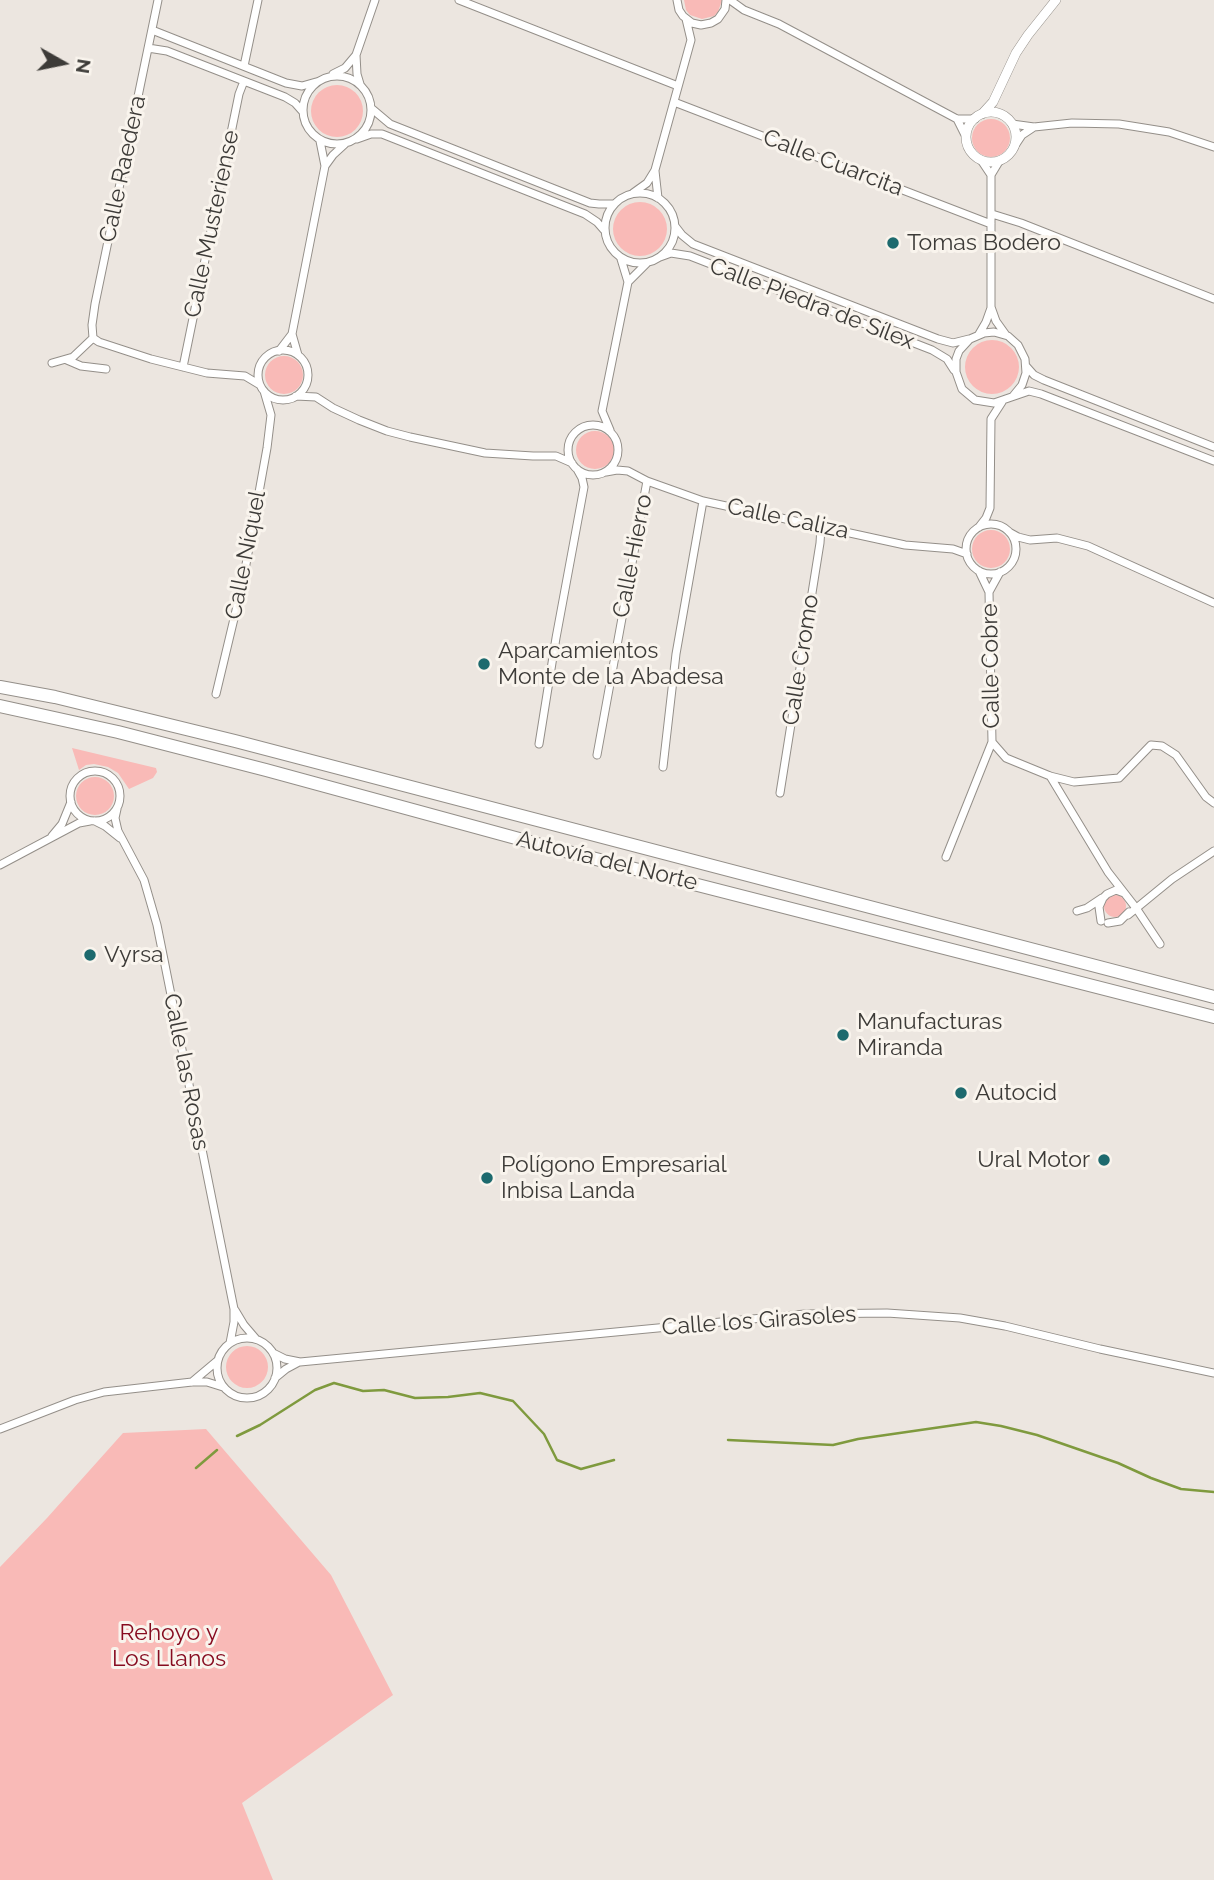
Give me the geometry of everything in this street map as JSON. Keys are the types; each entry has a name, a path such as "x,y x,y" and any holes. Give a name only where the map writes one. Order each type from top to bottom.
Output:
{"highway":[{"name":"Autovía del Norte","path":"0,685 235,741 1214,997"},
{"name":"Autovía del Norte","path":"0,706 118,732 545,846 1214,1017"}],"street":[{"name":"Calle Raedera","path":"93,338 95,304 158,0"},
{"path":"244,66 258,0"},
{"path":"152,30 286,83 302,86 317,82 345,68 356,55 375,0"},
{"path":"459,0 678,86"},
{"path":"677,0 679,10 686,19 691,40"},
{"path":"721,16 728,0 735,6 779,24 957,119 970,151 981,160 991,175 991,307 979,334"},
{"path":"966,137 969,126 993,102 1016,53 1056,0"},
{"path":"686,19 697,24 706,24 730,11 744,10"},
{"path":"647,263 629,262 612,251 604,230 605,221 614,204 647,183 655,170 691,40 706,24"},
{"path":"148,48 167,51 285,97 303,112"},
{"path":"356,55 357,74 361,85"},
{"path":"329,76 356,80 371,102 371,116 358,139"},
{"name":"Calle Musteriense","path":"183,367 239,94 244,81"},
{"path":"317,82 307,92 303,105 303,121 320,141 332,145 345,144 371,134 383,134 585,214 604,230"},
{"path":"1000,115 1001,85"},
{"name":"Calle Cuarcita","path":"674,102 991,224"},
{"path":"371,108 390,124 590,202 614,204"},
{"path":"957,119 993,113 1012,124 1034,127 1072,123 1119,124 1169,132 1214,147"},
{"path":"1012,124 1015,133 1014,147"},
{"path":"981,160 990,162 1007,156 1022,135 1034,127"},
{"path":"279,351 292,334 325,166 320,141"},
{"path":"325,166 345,144"},
{"path":"991,175 1000,160"},
{"path":"655,170 658,198"},
{"path":"628,282 647,263 669,249 675,226 670,210 658,198 641,193 632,194"},
{"path":"992,214 1214,299"},
{"name":"Calle Piedra de Sílex","path":"675,226 694,244 938,338 953,343 970,339"},
{"name":"Calle Piedra de Sílex","path":"660,257 671,253 690,257 919,345 947,359 956,372"},
{"path":"556,456 576,431 596,419 602,411 628,282 621,259"},
{"path":"991,307 996,321 1006,335 1023,351 1025,380 1013,396"},
{"path":"991,419 977,400 962,389 956,372 956,359 959,351 970,339 979,334 991,332 1006,335"},
{"path":"292,334 316,397"},
{"path":"52,363 73,357 93,338 126,351 207,373 245,376 278,399 316,397 359,420 410,437 485,453 556,456 588,475 628,471 622,462 617,439 602,411"},
{"path":"245,376 271,354 289,351 298,355"},
{"path":"67,360 81,366 106,369"},
{"path":"261,364 258,374 262,388"},
{"path":"1026,366 1034,375 1044,380 1214,447"},
{"path":"271,415 279,405 294,397 304,387 307,375"},
{"name":"Calle Níquel","path":"216,694 243,581 267,447 271,415 262,388"},
{"path":"977,400 990,403 1004,401 1029,391 1041,394 1214,461"},
{"path":"953,549 979,528 990,508 991,419 1004,401"},
{"path":"588,425 600,425 610,430"},
{"path":"539,744 584,487 568,448 571,439"},
{"path":"584,487 614,465 619,451"},
{"name":"Calle Caliza","path":"628,471 647,481 703,501 905,545 953,549 967,554"},
{"name":"Calle Hierro","path":"597,755 647,481"},
{"path":"663,767 676,654 703,501"},
{"path":"990,508 1001,526 1018,537 1030,540 1057,538 1088,546 1214,603"},
{"path":"979,528 992,524 1001,526"},
{"name":"Calle Cromo","path":"780,793 821,527"},
{"path":"1009,532 1015,543 1015,556"},
{"path":"969,538 967,554 970,562 979,571 992,574 1010,566 1015,556 1030,540"},
{"name":"Calle Cobre","path":"946,858 992,742 989,592 979,571"},
{"name":"Calle Cobre","path":"989,592 1000,572"},
{"path":"992,742 1006,758 1050,776 1074,782 1119,778 1151,746 1162,746 1176,755 1206,797 1214,803"},
{"path":"0,865 79,823 104,820 111,815 117,809 120,791 111,776 95,771 79,776 71,789 71,802 62,824 52,837"},
{"path":"1050,776 1108,872 1160,944"},
{"path":"1065,801 1067,791 1074,782"},
{"path":"71,802 78,815 93,821"},
{"name":"Calle las Rosas","path":"117,809 115,818 123,840 144,880 151,900 234,1309 230,1343"},
{"name":"Calle las Rosas","path":"93,821 105,826 123,840"},
{"path":"1108,872 1111,885 1099,907 1104,922 1120,921 1172,879 1214,851"},
{"path":"1077,911 1116,890 1126,896 1130,908 1128,915"},
{"name":"Calle las Rosas","path":"234,1309 256,1339"},
{"name":"Calle los Girasoles","path":"273,1353 300,1362 805,1314 887,1313 960,1318 1005,1326 1214,1373"},
{"path":"0,1429 89,1396 192,1382 207,1382 223,1387 236,1396 255,1397 271,1387 277,1365 273,1353 263,1342 247,1337 230,1343 217,1361 192,1382"},
{"path":"217,1361 223,1387"},
{"name":"Calle los Girasoles","path":"275,1378 286,1368 300,1362"}],"green space":[{"path":"684,0 722,0 714,16 702,19 690,15"},
{"path":"337,85 356,92 363,111 356,130 337,137 318,130 311,111 318,92"},
{"path":"991,119 1004,125 1010,138 1004,151 991,157 978,151 972,138 978,125"},
{"path":"640,202 659,210 667,229 659,248 640,256 621,248 613,229 621,210"},
{"path":"992,340 1011,348 1019,367 1011,386 992,394 973,386 965,367 973,348"},
{"path":"284,356 298,361 303,375 298,389 284,394 270,389 265,375 270,361"},
{"path":"595,431 608,437 614,450 608,463 595,469 582,463 576,450 582,437"},
{"path":"991,530 1005,535 1010,549 1005,563 991,568 977,563 972,549 977,535"},
{"path":"72,748 156,768 157,772 153,778 129,789 118,773 108,767 94,764 79,770"},
{"path":"95,777 108,783 114,796 108,809 95,815 82,809 76,796 82,783"},
{"path":"1115,895 1123,898 1126,906 1123,914 1115,917 1107,914 1104,906 1107,898"},
{"path":"247,1346 262,1352 268,1367 262,1382 247,1388 232,1382 226,1367 232,1352"},
{"name":"Rehoyo y Los Llanos","path":"206,1429 331,1575 393,1695 242,1803 273,1880 0,1880 0,1567 123,1433"}],"waterway":[{"path":"237,1436 260,1425 315,1390 334,1383 363,1391 384,1390 415,1398 480,1393 513,1401 544,1434 557,1460 581,1469 614,1460"},
{"path":"728,1440 833,1445 976,1422 1037,1435 1118,1463 1181,1489 1214,1492"},
{"path":"196,1468 217,1450"}],"place":[{"name":"Tomas Bodero","path":"893,243"},
{"name":"Aparcamientos Monte de la Abadesa","path":"484,664"},
{"name":"Vyrsa","path":"90,955"},
{"name":"Manufacturas Miranda","path":"843,1035"},
{"name":"Autocid","path":"961,1093"},
{"name":"Ural Motor","path":"1104,1160"},
{"name":"Polígono Empresarial Inbisa Landa","path":"487,1178"}]}
